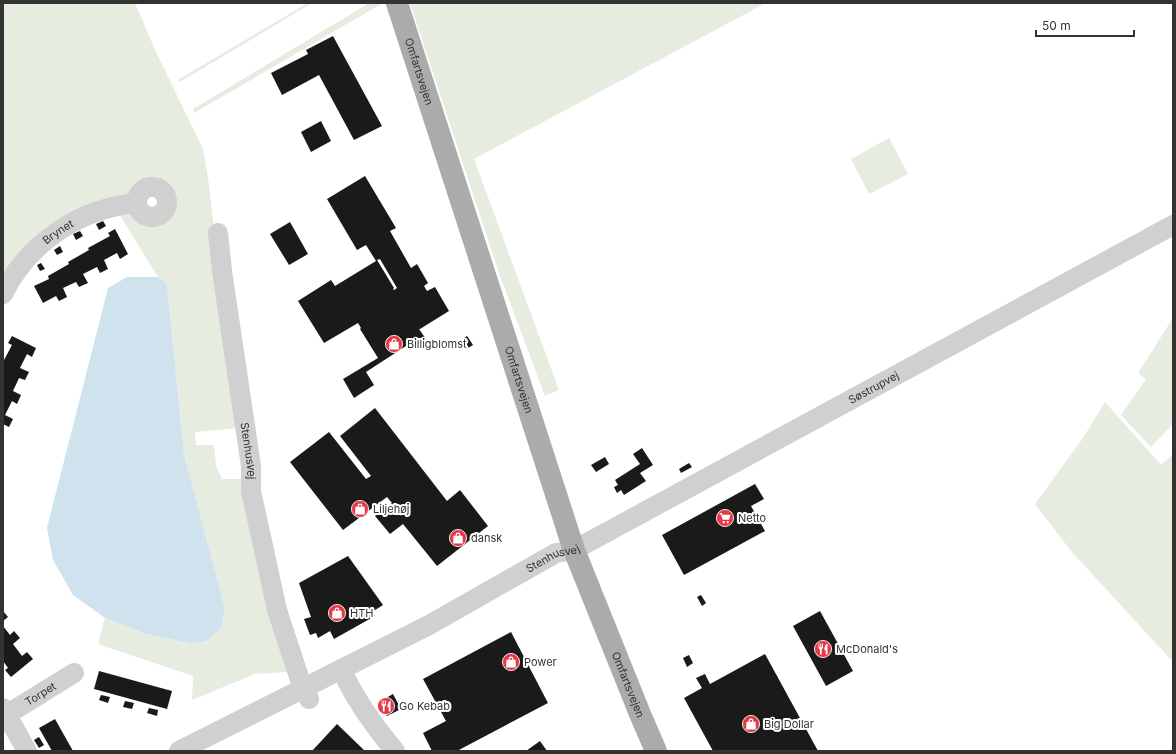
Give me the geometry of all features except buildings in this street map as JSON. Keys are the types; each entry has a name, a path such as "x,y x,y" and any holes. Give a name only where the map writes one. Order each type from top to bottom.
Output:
{"main road":[{"name":"Omfartsvejen","path":"397,3 574,550 656,751"}],"street":[{"name":"Brynet","path":"3,294 18,269 34,250 56,232 95,212 125,204 137,204"},
{"name":"Søstrupvej","path":"574,550 1173,225"},
{"name":"Stenhusvej","path":"218,233 222,271 251,466 251,490 277,610 306,694"},
{"name":"Stenhusvej","path":"204,751 343,675 447,628 561,565 574,550"},
{"name":"Torpet","path":"28,751 4,713 74,673"},
{"path":"343,675 379,731 395,751"},
{"name":"Stenhusvej","path":"179,751 306,694"}],"shaded area":[{"path":"3,3 135,3 156,52 203,149 208,178 239,428 195,432 196,445 214,445 216,466 222,479 243,479 287,672 255,674 192,700 193,676 98,644 105,618 144,633 190,644 206,641 221,628 225,609 184,454 167,284 158,277 119,214 133,212 146,222 162,220 172,209 170,193 161,184 150,182 139,186 130,197 3,278"},
{"path":"308,3 312,3 180,82 179,79"},
{"path":"365,3 383,3 194,113 193,109 366,5"},
{"path":"410,3 766,3 474,159 559,390 545,396 500,276"},
{"path":"889,138 908,174 869,194 851,159"},
{"path":"1173,318 1173,424 1151,447 1121,415 1146,379 1138,373"},
{"path":"1105,402 1161,465 1173,454 1173,662 1071,551 1035,504 1083,438"}],"water":[{"path":"127,277 158,277 167,284 184,454 225,609 221,628 206,641 191,644 144,633 105,618 73,595 53,560 47,528 108,288"}],"place":[{"name":"Billigblomst","path":"394,344"},
{"name":"Liljehøj","path":"360,509"},
{"name":"Netto","path":"725,518"},
{"name":"dansk","path":"458,538"},
{"name":"HTH","path":"337,613"},
{"name":"McDonald's","path":"823,649"},
{"name":"Power","path":"511,662"},
{"name":"Go Kebab","path":"386,706"},
{"name":"Big Dollar","path":"751,724"}]}
